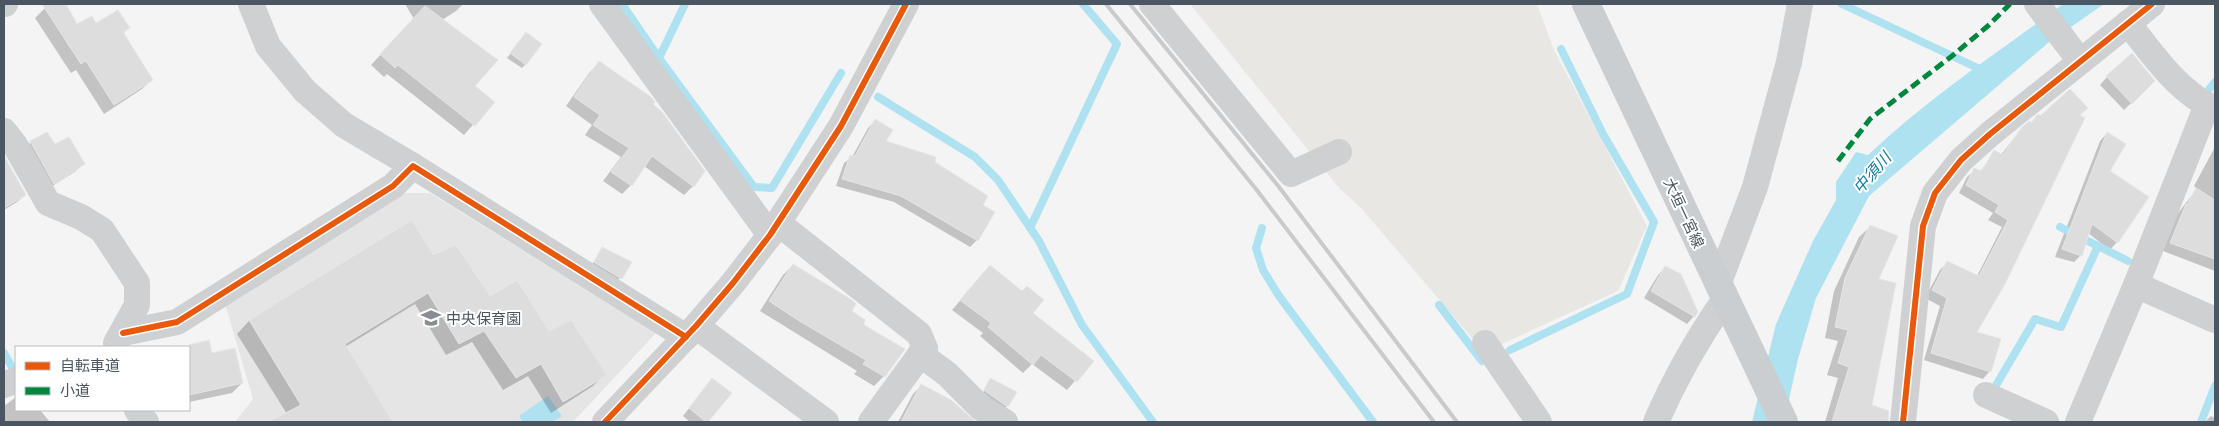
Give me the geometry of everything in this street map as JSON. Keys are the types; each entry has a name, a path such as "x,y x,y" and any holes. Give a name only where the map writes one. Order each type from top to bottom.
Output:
{"main road":[{"name":"大垣一宮線","path":"1586,4 1784,422"}],"street":[{"path":"251,4 268,46 305,91 344,124 691,332 826,422"},
{"path":"602,4 774,229 919,334 925,348 871,422"},
{"path":"605,422 691,332 733,283 774,229 841,126 906,4"},
{"path":"1152,4 1291,174 1340,152"},
{"path":"1656,422 1672,384 1707,325 1722,292 1755,187 1789,62 1800,4"},
{"path":"2037,4 2074,52"},
{"path":"1903,422 1923,226 1935,193 1961,160 2074,52 2128,23 2152,4"},
{"path":"2078,422 2211,107 2180,85 2162,68 2128,23"},
{"path":"4,131 15,145 48,203 81,217 102,230 137,283 137,305 118,340"},
{"path":"118,340 177,322 393,186 414,166"},
{"path":"2136,285 2215,320"},
{"path":"1485,343 1539,422"},
{"path":"920,354 946,374 982,408 1005,422"},
{"path":"1986,395 2046,422"},
{"path":"138,411 146,422"}],"shaded area":[{"path":"1190,4 1537,4 1554,50 1647,226 1618,291 1484,352 1361,208 1340,189"},
{"name":"中央保育園","path":"404,193 430,193 656,333 573,422 235,422 253,399 225,304"}],"water":[{"name":"中須川","path":"2063,4 2104,4 2048,43 1869,196 1816,298 1798,359 1784,422 1752,422 1776,324 1813,241 1836,200 1836,182 1856,152 1868,155 1914,114 1963,76"},
{"path":"548,396 562,416 552,422 523,422 519,416"}],"building":[{"path":"42,4 66,4 77,24 92,16 96,23 118,10 130,28 123,32 153,80 114,105 86,61 81,64"},
{"path":"425,6 498,60 475,86 495,102 475,126 398,65 395,68 380,54"},
{"path":"526,32 542,44 526,65 510,53"},
{"path":"2132,53 2155,81 2132,104 2106,76"},
{"path":"599,61 651,97 655,102 653,104 662,112 705,171 694,187 652,156 632,186 611,172 629,148 593,125 600,115 574,97"},
{"path":"2070,89 2088,108 2080,115 2085,118 2005,284 1977,332 2001,339 1991,372 1931,353 1947,298 1932,290 1947,261 1979,276 2008,220 1995,212 1999,205 1966,185 1974,168 1982,171 1994,150 2003,155 2022,127 2030,121 2032,123 2036,116 2039,114 2040,116"},
{"path":"875,119 893,130 886,141 936,157 935,162 988,196 983,205 995,212 978,241 901,196 842,179 850,155 855,156"},
{"path":"47,132 55,144 69,137 85,164 54,184 30,141"},
{"path":"2107,132 2126,144 2110,171 2149,197 2118,243 2092,224 2082,256 2062,249"},
{"path":"4,156 26,195 4,208"},
{"path":"2196,188 2215,200 2215,259 2170,243 2186,204"},
{"path":"412,220 433,255 456,245 490,296 517,280 549,331 571,320 607,375 563,402 541,364 516,378 484,331 459,344 428,293 345,344 393,422 268,422 301,405 249,320"},
{"path":"1870,225 1898,236 1879,279 1896,283 1872,405 1889,411 1888,422 1832,422 1849,367 1838,363 1848,330 1835,327 1845,278"},
{"path":"602,247 632,262 622,279 594,262"},
{"path":"793,264 852,300 856,304 852,311 865,320 864,325 905,349 885,377 863,364 866,360 769,301"},
{"path":"990,265 1022,291 1027,286 1044,300 1033,313 1094,361 1077,382 1041,355 1033,365 988,327 991,323 960,300"},
{"path":"1665,266 1681,274 1698,312 1695,317 1651,291"},
{"path":"209,340 212,353 235,348 243,383 190,395 189,345"},
{"path":"712,378 732,393 706,422 689,408"},
{"path":"990,378 1017,392 1008,407 984,390"},
{"path":"921,384 951,400 976,422 901,422"}],"waterway":[{"path":"622,4 659,58 754,187 772,188 841,73"},
{"path":"659,58 685,4"},
{"path":"1030,228 1117,44 1083,4"},
{"path":"1842,4 1984,71"},
{"path":"1510,350 1627,294 1654,222 1603,134 1561,49"},
{"path":"2210,88 2215,82"},
{"path":"878,97 975,157 998,180 1039,241 1082,325 1153,422"},
{"path":"2060,227 2128,261"},
{"path":"1262,228 1256,248 1263,270 1279,296 1373,422"},
{"path":"1995,387 2035,319 2061,327 2098,246"},
{"path":"1439,305 1482,361"},
{"path":"4,353 12,367"},
{"path":"2201,422 2215,386"}],"railway":[{"path":"1106,4 1256,189 1434,422"},
{"path":"1130,4 1279,187 1457,422"}],"marked path":[{"path":"1838,161 1870,119 1952,56 1989,25 2010,4"}],"cycle path":[{"path":"605,422 696,326 733,283 770,235 841,126 906,4"},
{"path":"1903,422 1923,226 1935,193 1961,160 1990,134 2152,4"},
{"path":"123,333 177,322 393,186 413,166 686,337"}],"place":[{"name":"中央保育園","path":"431,318"}]}
